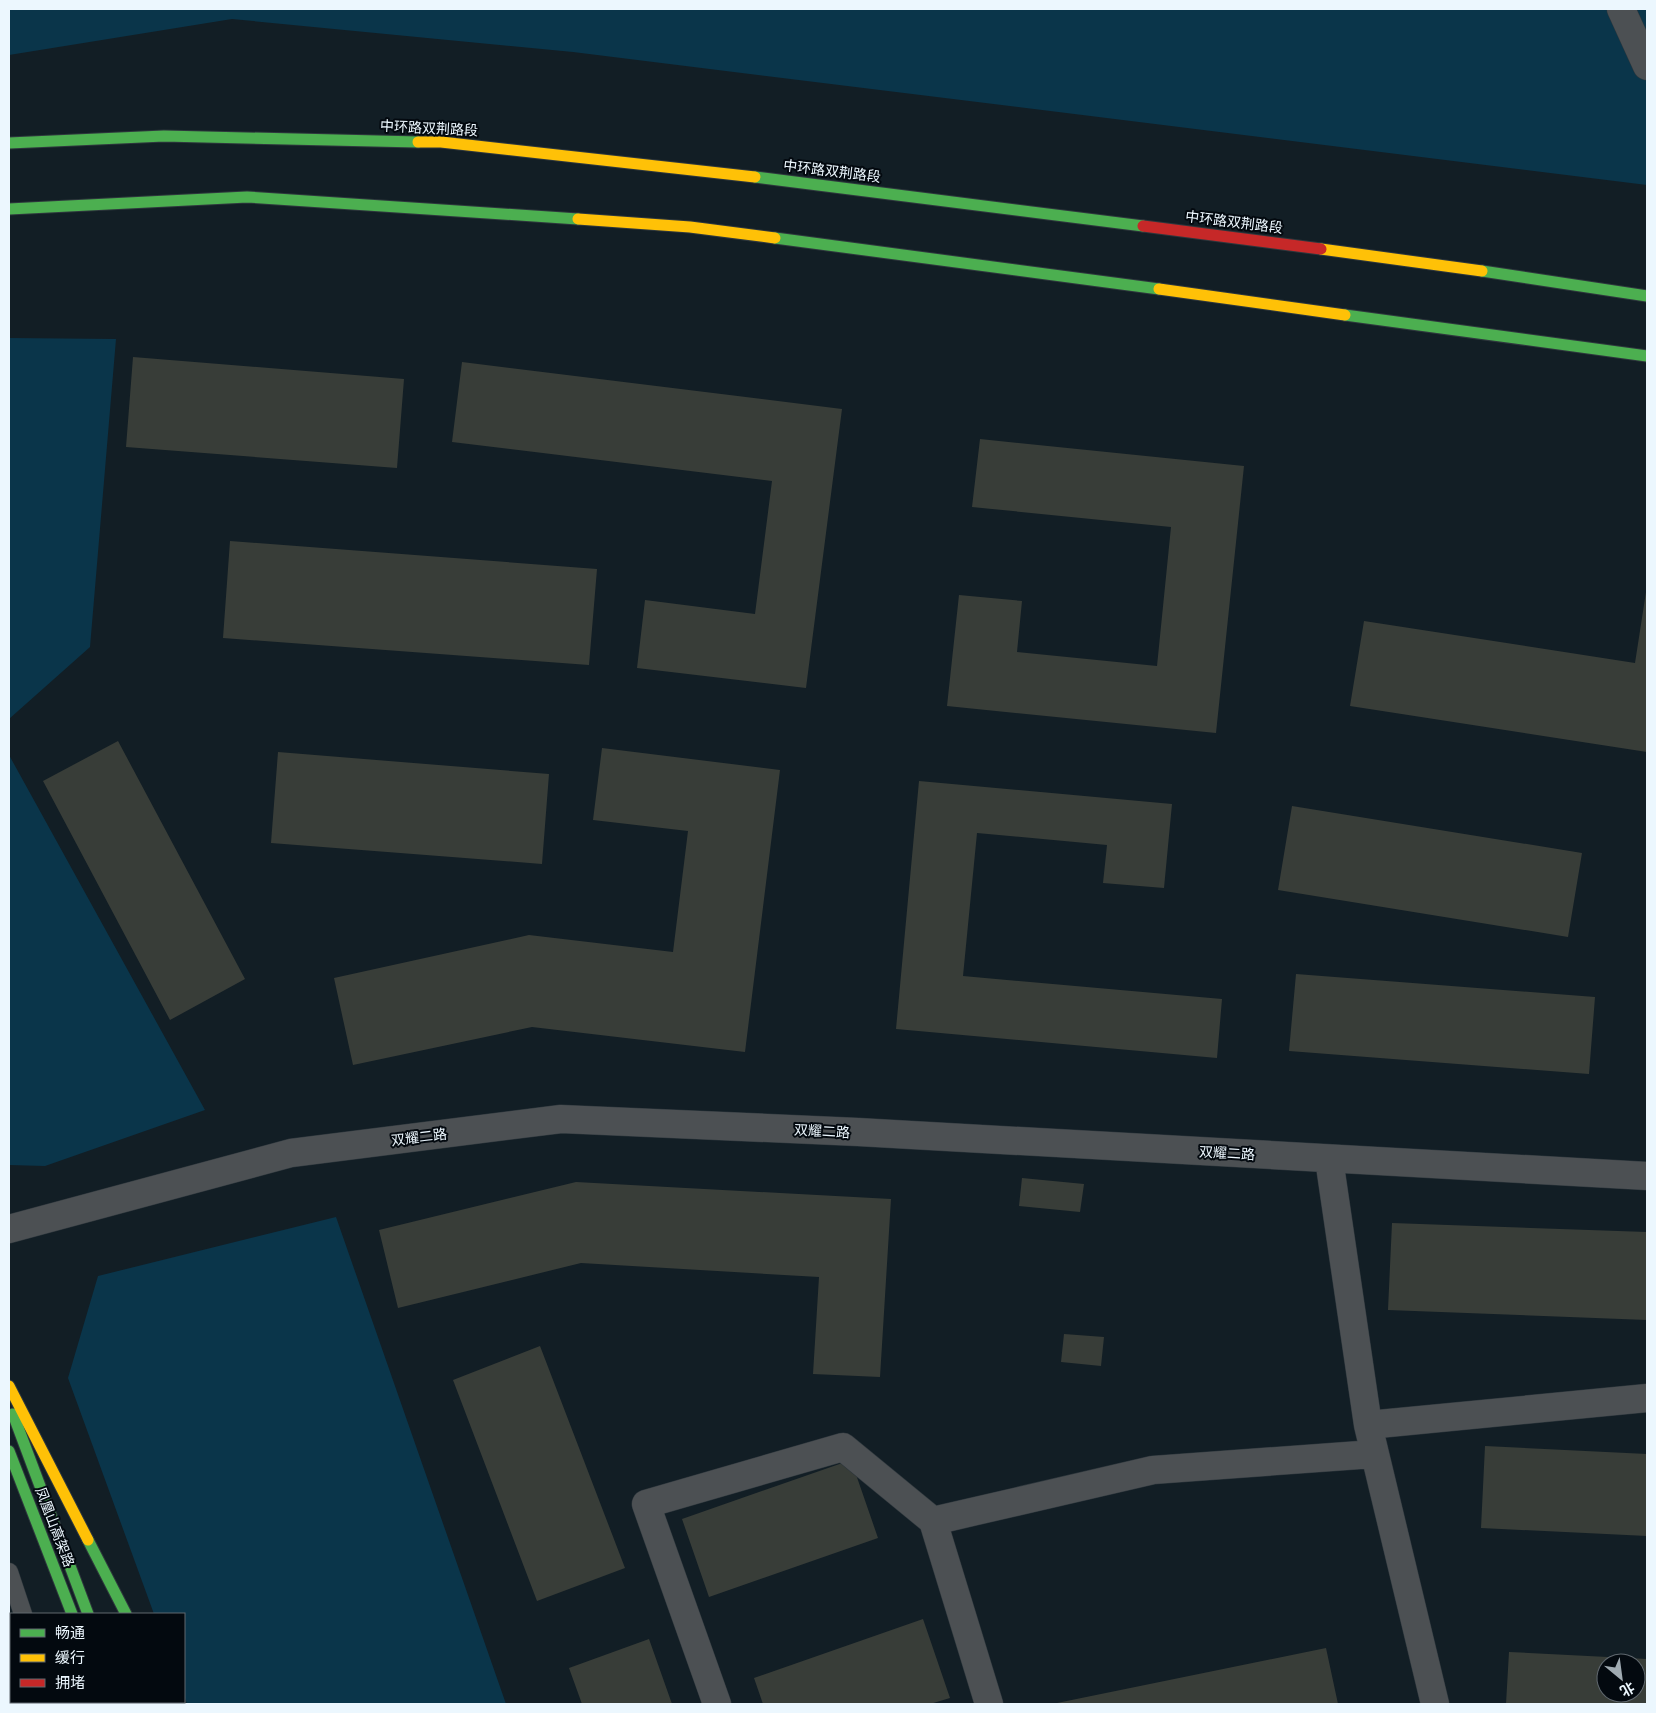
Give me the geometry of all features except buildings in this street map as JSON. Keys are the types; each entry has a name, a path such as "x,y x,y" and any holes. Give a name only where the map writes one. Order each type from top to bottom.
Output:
{"main road":[{"name":"中环路双荆路段","path":"9,143 164,136 442,142 883,192 1393,258 1647,296"},
{"path":"9,209 247,197 690,228 1129,285 1647,356"},
{"path":"9,1386 125,1613"},
{"path":"9,1403 88,1613"},
{"name":"凤凰山高架路","path":"9,1451 72,1613"}],"street":[{"path":"1621,9 1647,66"},
{"name":"双耀二路","path":"9,1229 291,1153 561,1119 858,1132 1647,1176"},
{"path":"1329,1158 1368,1425 1434,1704"},
{"path":"1368,1425 1647,1398"},
{"path":"717,1704 646,1504 843,1447 933,1521 989,1704"},
{"path":"933,1521 1153,1470 1374,1454"}],"lane":[{"path":"9,1572 23,1613"}],"shaded area":[{"path":"9,9 1647,9 1647,185 573,52 232,19 9,55"},
{"path":"9,338 116,339 90,647 9,719"},
{"path":"9,755 205,1110 45,1166 9,1165"},
{"path":"336,1217 506,1704 187,1704 185,1698 185,1613 154,1613 68,1378 98,1276"}],"traffic: fast":[{"path":"9,143 164,136 418,142"},
{"path":"755,177 1143,226"},
{"path":"9,209 247,197 578,219"},
{"path":"775,238 1159,289"},
{"path":"1482,271 1647,296"},
{"path":"1345,315 1647,356"},
{"path":"13,1414 88,1613"},
{"path":"9,1451 72,1613"},
{"path":"88,1540 125,1613"}],"traffic: slow":[{"path":"418,142 441,142 755,177"},
{"path":"578,219 690,227 775,238"},
{"path":"1321,249 1482,271"},
{"path":"1159,289 1345,315"},
{"path":"9,1386 88,1540"}],"traffic: jam":[{"path":"1143,226 1321,249"}]}
